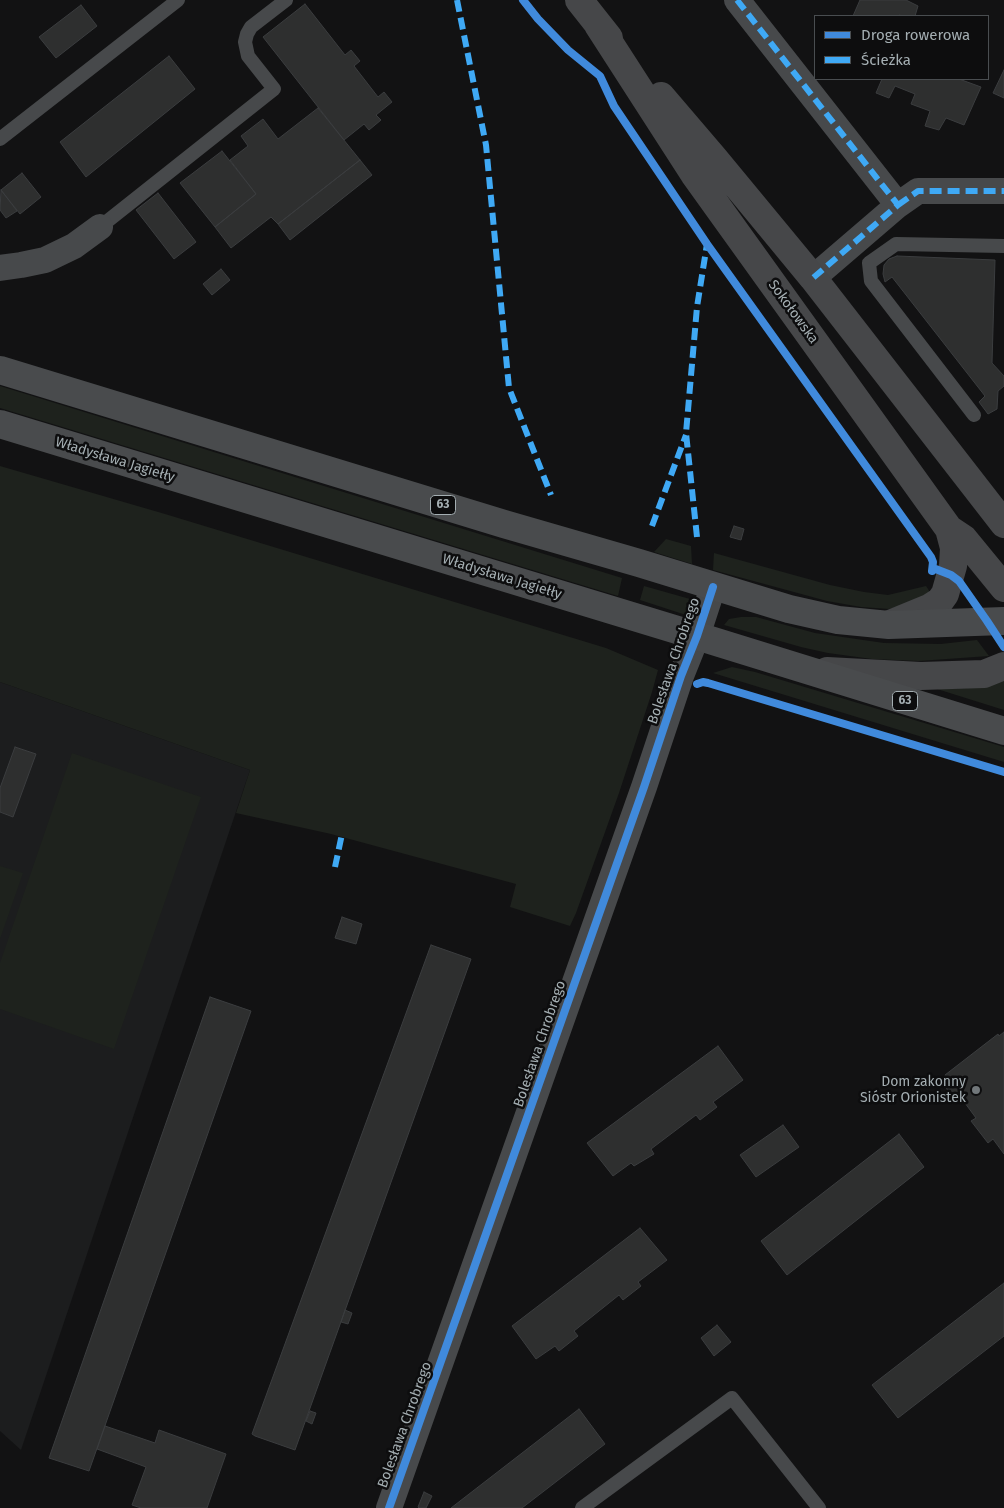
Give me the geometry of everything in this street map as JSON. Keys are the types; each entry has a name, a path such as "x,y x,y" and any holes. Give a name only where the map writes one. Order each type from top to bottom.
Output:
{"main road":[{"name":"63","path":"0,370 789,609 838,620 889,625 1004,621"},
{"name":"Władysława Jagiełły","path":"0,424 1004,731"}],"street":[{"name":"Sokołowska","path":"579,0 714,158 813,278 1004,524"},
{"path":"737,0 898,206"},
{"name":"Sokołowska","path":"598,24 694,174 949,529 964,539 1004,588"},
{"path":"813,278 918,191 1004,191"},
{"path":"0,268 45,260 74,246 100,226"},
{"path":"889,625 929,608 940,601 945,594 953,566 954,548 949,529"},
{"name":"Bolesława Chrobrego","path":"389,1508 644,787 681,676 698,636 713,587"},
{"path":"806,670 921,676 984,674 1004,666"}],"lane":[{"path":"1,138 178,0"},
{"path":"100,226 274,89 248,56 247,34 251,27 286,0"},
{"path":"862,236 879,256"},
{"path":"974,415 871,282 869,263 896,244 1004,246"},
{"path":"582,1508 732,1398 819,1508"}],"shaded area":[{"path":"0,386 622,578 618,596 0,408"},
{"path":"0,466 606,648 658,670 619,793 570,926 510,907 516,884 331,834 236,813 250,770 0,682"},
{"path":"666,539 691,546 692,564 654,552"},
{"path":"714,553 830,585 864,592 888,595 926,586 930,592 912,603 889,609 861,607 827,601 713,570"},
{"path":"644,586 690,599 695,605 694,611 686,615 640,600"},
{"path":"756,617 815,633 884,643 941,644 977,640 989,656 919,661 872,659 828,653 724,625 729,619"},
{"path":"732,667 755,672 1004,747 1004,762 713,673"},
{"path":"1004,680 1004,710 937,689 968,688 989,685"},
{"path":"0,682 250,770 21,1450 0,1431"},
{"path":"72,753 201,797 114,1049 0,1009 0,963"},
{"path":"0,866 23,873 0,939"}],"building":[{"path":"860,0 906,0 918,6 915,15 853,15"},
{"path":"305,4 345,55 351,50 360,61 354,66 378,97 384,92 392,102 376,115 381,120 369,130 364,124 344,140 263,37"},
{"path":"81,5 97,26 56,58 39,37"},
{"path":"169,56 195,89 86,177 60,142"},
{"path":"1004,70 1004,98 993,93"},
{"path":"882,80 962,80 981,87 964,125 946,118 939,130 925,126 930,111 911,104 915,94 895,86 889,98 876,93"},
{"path":"318,108 360,160 278,224 271,217 231,248 215,227 256,194 230,160 248,146 241,136 263,119 278,139"},
{"path":"222,151 256,194 215,227 180,183"},
{"path":"360,160 372,175 290,240 278,224"},
{"path":"22,173 41,197 20,214 1,190"},
{"path":"1,190 17,211 6,218 0,210"},
{"path":"158,193 196,242 174,259 136,210"},
{"path":"897,256 995,260 992,363 1004,376 1004,386 998,391 997,409 988,414 979,402 985,396 892,277 885,282 883,274 884,265 889,259"},
{"path":"221,269 230,280 212,295 203,284"},
{"path":"734,526 744,529 741,540 730,537"},
{"path":"15,747 36,754 13,817 0,812 0,788"},
{"path":"342,917 362,924 356,944 335,938"},
{"path":"431,945 471,959 295,1450 252,1434"},
{"path":"210,997 251,1011 89,1471 49,1458"},
{"name":"Dom zakonny Sióstr Orionistek","path":"1004,1032 1004,1154 993,1139 988,1143 971,1121 976,1118 962,1099 957,1103 941,1081 946,1077 945,1075 998,1034 999,1036"},
{"path":"718,1046 743,1080 713,1102 717,1107 700,1120 696,1115 651,1149 654,1154 634,1166 631,1163 613,1176 587,1143"},
{"path":"783,1125 799,1147 756,1177 740,1155"},
{"path":"899,1134 924,1167 787,1275 761,1241"},
{"path":"640,1228 667,1260 638,1282 641,1286 623,1300 619,1295 574,1331 578,1336 559,1351 555,1346 536,1359 512,1326"},
{"path":"1004,1283 1004,1336 898,1418 872,1385"},
{"path":"345,1310 352,1313 348,1324 341,1322"},
{"path":"717,1325 731,1342 714,1356 701,1338"},
{"path":"579,1409 605,1444 522,1508 451,1508"},
{"path":"310,1411 316,1413 312,1424 306,1421"},
{"path":"105,1426 155,1443 159,1430 226,1454 207,1508 141,1508 132,1505 146,1467 97,1449"},
{"path":"424,1492 432,1496 426,1508 419,1508 418,1507"}],"marked path":[{"path":"457,0 486,145 509,388 551,495"},
{"path":"737,0 898,205 813,278"},
{"path":"898,205 918,191 1004,191"},
{"path":"697,537 686,433 697,307 707,244"},
{"path":"652,526 686,435"},
{"path":"335,867 342,834"}],"cycle path":[{"path":"523,0 538,19 568,50 600,76 614,106 707,244 931,557 933,562 932,571"},
{"path":"933,568 951,575 959,581 1004,647"},
{"path":"389,1508 713,587"},
{"path":"697,684 708,683 1004,772"}],"place":[{"name":"Dom zakonny Sióstr Orionistek","path":"976,1090"}]}
